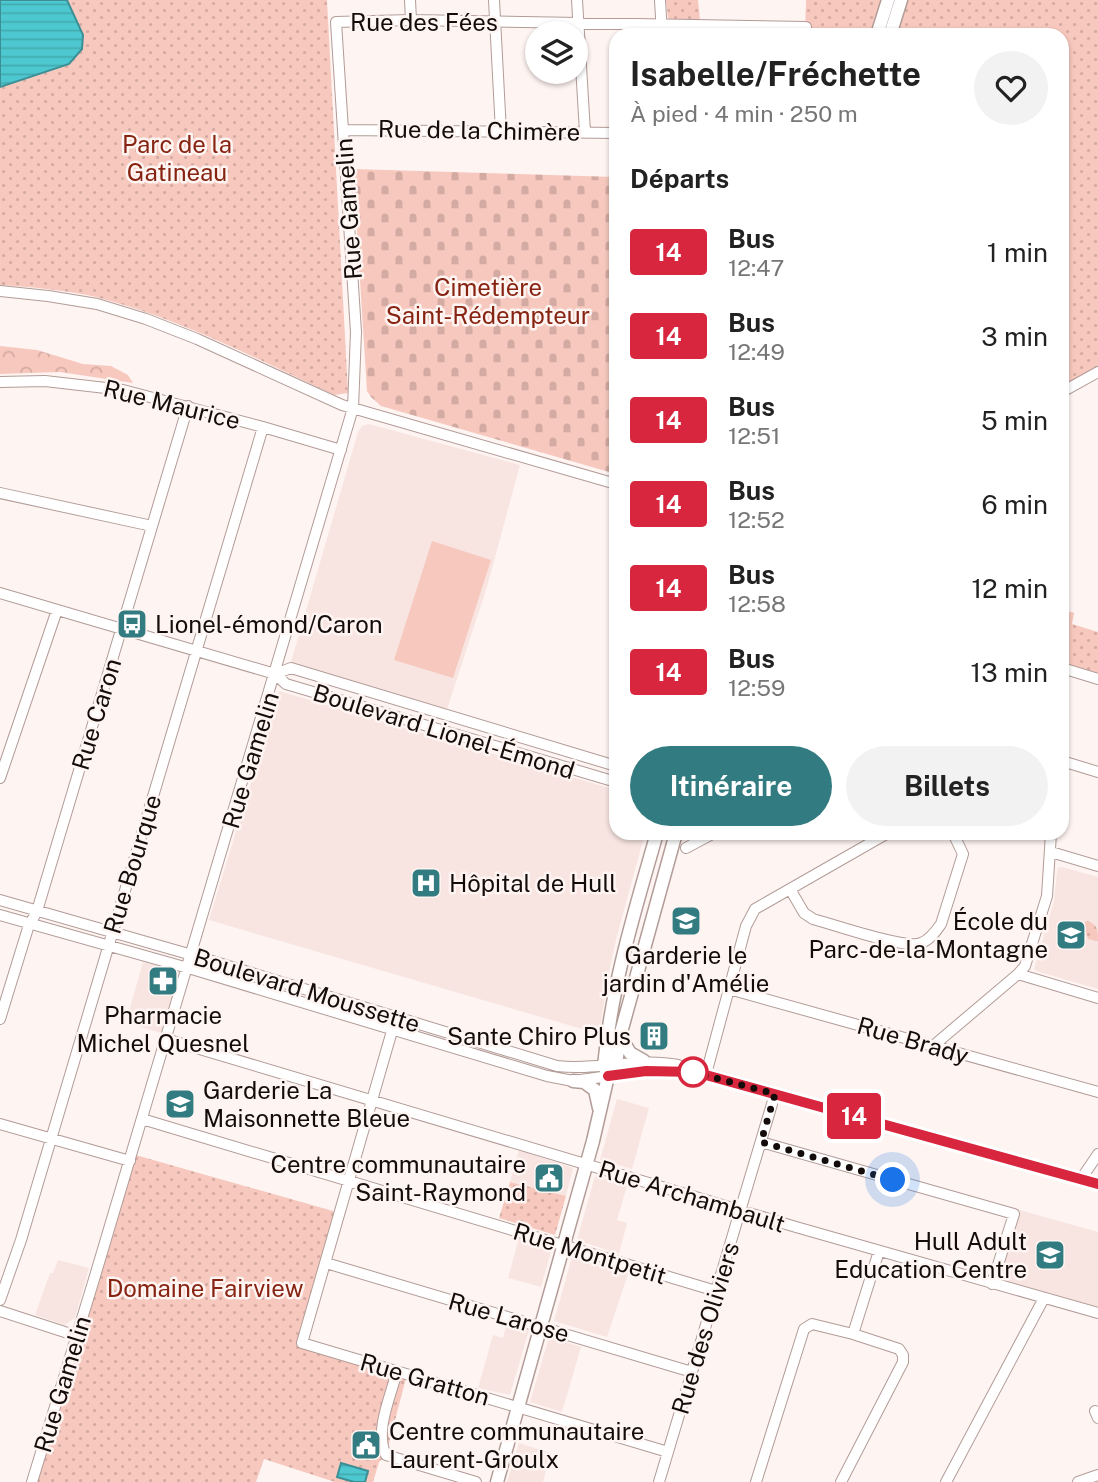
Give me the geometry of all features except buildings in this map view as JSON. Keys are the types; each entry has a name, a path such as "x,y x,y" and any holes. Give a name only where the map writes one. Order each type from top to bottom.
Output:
{"main road":[{"path":"879,28 888,0"},
{"path":"892,28 901,0"},
{"path":"497,1482 600,1112 609,1068 622,961 655,840"},
{"path":"609,1068 674,840"},
{"path":"620,1037 629,1053 645,1061"},
{"path":"573,1081 584,1083 594,1090 600,1112"}],"street":[{"path":"410,0 411,20"},
{"path":"494,0 501,132"},
{"path":"577,0 578,21"},
{"path":"660,0 662,28"},
{"name":"Rue des Fées","path":"336,22 411,20 525,23"},
{"name":"Rue Gamelin","path":"32,1482 354,408 356,332 336,22"},
{"name":"Rue des Fées","path":"588,25 634,28"},
{"name":"Rue des Fées","path":"758,28 806,27"},
{"path":"582,84 585,132"},
{"name":"Rue de la Chimère","path":"343,130 609,133"},
{"path":"0,292 97,304 146,318 354,408 609,482"},
{"path":"1069,388 1098,372"},
{"name":"Rue Maurice","path":"0,382 46,381 105,387 188,406 341,450"},
{"name":"Rue Caron","path":"0,1019 29,924 37,911 188,406"},
{"name":"Rue Bourque","path":"0,1300 21,1240 263,427"},
{"path":"0,493 152,526"},
{"name":"Boulevard Lionel-Émond","path":"0,593 275,674 286,684 609,780"},
{"path":"0,778 57,610"},
{"name":"Boulevard Lionel-Émond","path":"275,674 291,668 609,764"},
{"path":"1069,670 1098,679"},
{"path":"1069,763 1098,772"},
{"path":"686,848 701,840"},
{"path":"701,1073 751,914 762,904 876,840"},
{"path":"790,889 804,913 813,919 903,944 922,943 940,924 962,860 962,848 957,840"},
{"path":"933,1046 1025,966 1044,905 1051,840"},
{"path":"1051,852 1098,866"},
{"name":"Boulevard Moussette","path":"0,900 192,955 557,1066 609,1068"},
{"name":"Boulevard Moussette","path":"0,915 188,968 547,1076 573,1081 609,1068"},
{"path":"1018,974 1098,998"},
{"name":"Rue Brady","path":"729,989 1098,1092"},
{"path":"326,1263 396,1017"},
{"name":"Rue Archambault","path":"166,1039 879,1251 1098,1313"},
{"path":"609,1068 645,1061 678,1065 1098,1184"},
{"path":"609,1068 701,1073"},
{"name":"Rue des Oliviers","path":"659,1482 775,1094"},
{"name":"Rue Montpetit","path":"142,1119 716,1291"},
{"path":"0,1124 130,1161"},
{"path":"761,1142 1014,1214 992,1284"},
{"path":"1081,1179 1098,1154"},
{"path":"853,1334 879,1251"},
{"name":"Rue Larose","path":"326,1263 692,1372"},
{"name":"Rue Gratton","path":"326,1263 303,1343 668,1452"},
{"path":"946,1482 1044,1298"},
{"path":"0,1311 77,1336"},
{"path":"756,1482 804,1329 812,1324 899,1349 903,1356 903,1362 841,1482"},
{"path":"397,1371 382,1429 386,1455 476,1482"},
{"path":"1079,1482 1098,1475"}],"shaded area":[{"path":"369,424 520,465 487,587 447,709 291,662 358,432 362,426"},
{"name":"Hôpital de Hull","path":"279,691 609,788 609,840 643,840 617,936 599,1034 209,920"},
{"name":"École du Parc-de-la-Montagne","path":"1058,868 1098,877 1098,989 1034,969 1054,901"},
{"path":"143,962 175,971 178,976 161,1033 126,1022"},
{"path":"617,1099 649,1108 632,1169 600,1160"},
{"path":"519,1150 573,1168 566,1196 510,1182"},
{"path":"595,1176 627,1186 617,1220 627,1223 619,1254 577,1240"},
{"name":"Hull Adult Education Centre","path":"1016,1209 1098,1232 1098,1313 992,1284"},
{"path":"519,1238 552,1248 541,1287 508,1278"},
{"path":"572,1257 629,1271 607,1337 554,1321"},
{"path":"58,1260 89,1268 75,1318 65,1325 35,1315 50,1273 53,1273"},
{"path":"507,1323 529,1330 510,1395 478,1388 493,1335 503,1338"},
{"path":"549,1337 581,1347 562,1412 530,1402"},
{"path":"519,1443 551,1453 543,1482 507,1482"}],"green space":[{"name":"Parc de la Gatineau","path":"0,0 327,0 348,393 334,395 217,340 127,306 72,292 0,285"},
{"path":"666,0 698,0 700,20 671,20 668,18"},
{"path":"806,0 1098,0 1098,369 1069,386 1069,28 805,28"},
{"name":"Cimetière Saint-Rédempteur","path":"353,169 609,177 609,472 381,406 367,391"},
{"path":"0,346 37,350 83,364 111,366 128,375 133,383 60,372 0,374"},
{"path":"432,541 491,560 453,678 394,660"},
{"path":"1069,611 1074,613 1072,624 1098,632 1098,679 1069,670"},
{"path":"1087,921 1097,928 1098,941 1088,939 1083,924"},
{"name":"Domaine Fairview","path":"132,1154 340,1213 303,1343 407,1374 386,1455 379,1462 373,1482 335,1482 264,1459 256,1482 32,1482"},
{"path":"510,1182 566,1196 555,1235 499,1218"}],"water":[{"path":"0,0 67,0 83,35 82,49 69,64 0,87"},
{"path":"341,1463 368,1471 365,1482 337,1477"}],"bus line":[{"name":"14","path":"608,1076 646,1071 695,1072 1098,1184"}],"place":[{"name":"Lionel-émond/Caron","path":"132,624"},
{"name":"Hôpital de Hull","path":"426,883"},
{"name":"Garderie le jardin d'Amélie","path":"686,921"},
{"name":"École du Parc-de-la-Montagne","path":"1071,935"},
{"name":"Pharmacie Michel Quesnel","path":"163,981"},
{"name":"Sante Chiro Plus","path":"654,1036"},
{"name":"Garderie La Maisonnette Bleue","path":"180,1104"},
{"name":"Centre communautaire Saint-Raymond","path":"549,1178"},
{"name":"Hull Adult Education Centre","path":"1050,1255"},
{"name":"Centre communautaire Laurent-Groulx","path":"366,1445"}],"route":[{"path":"693,1072 775,1094 761,1142 893,1180"}]}
